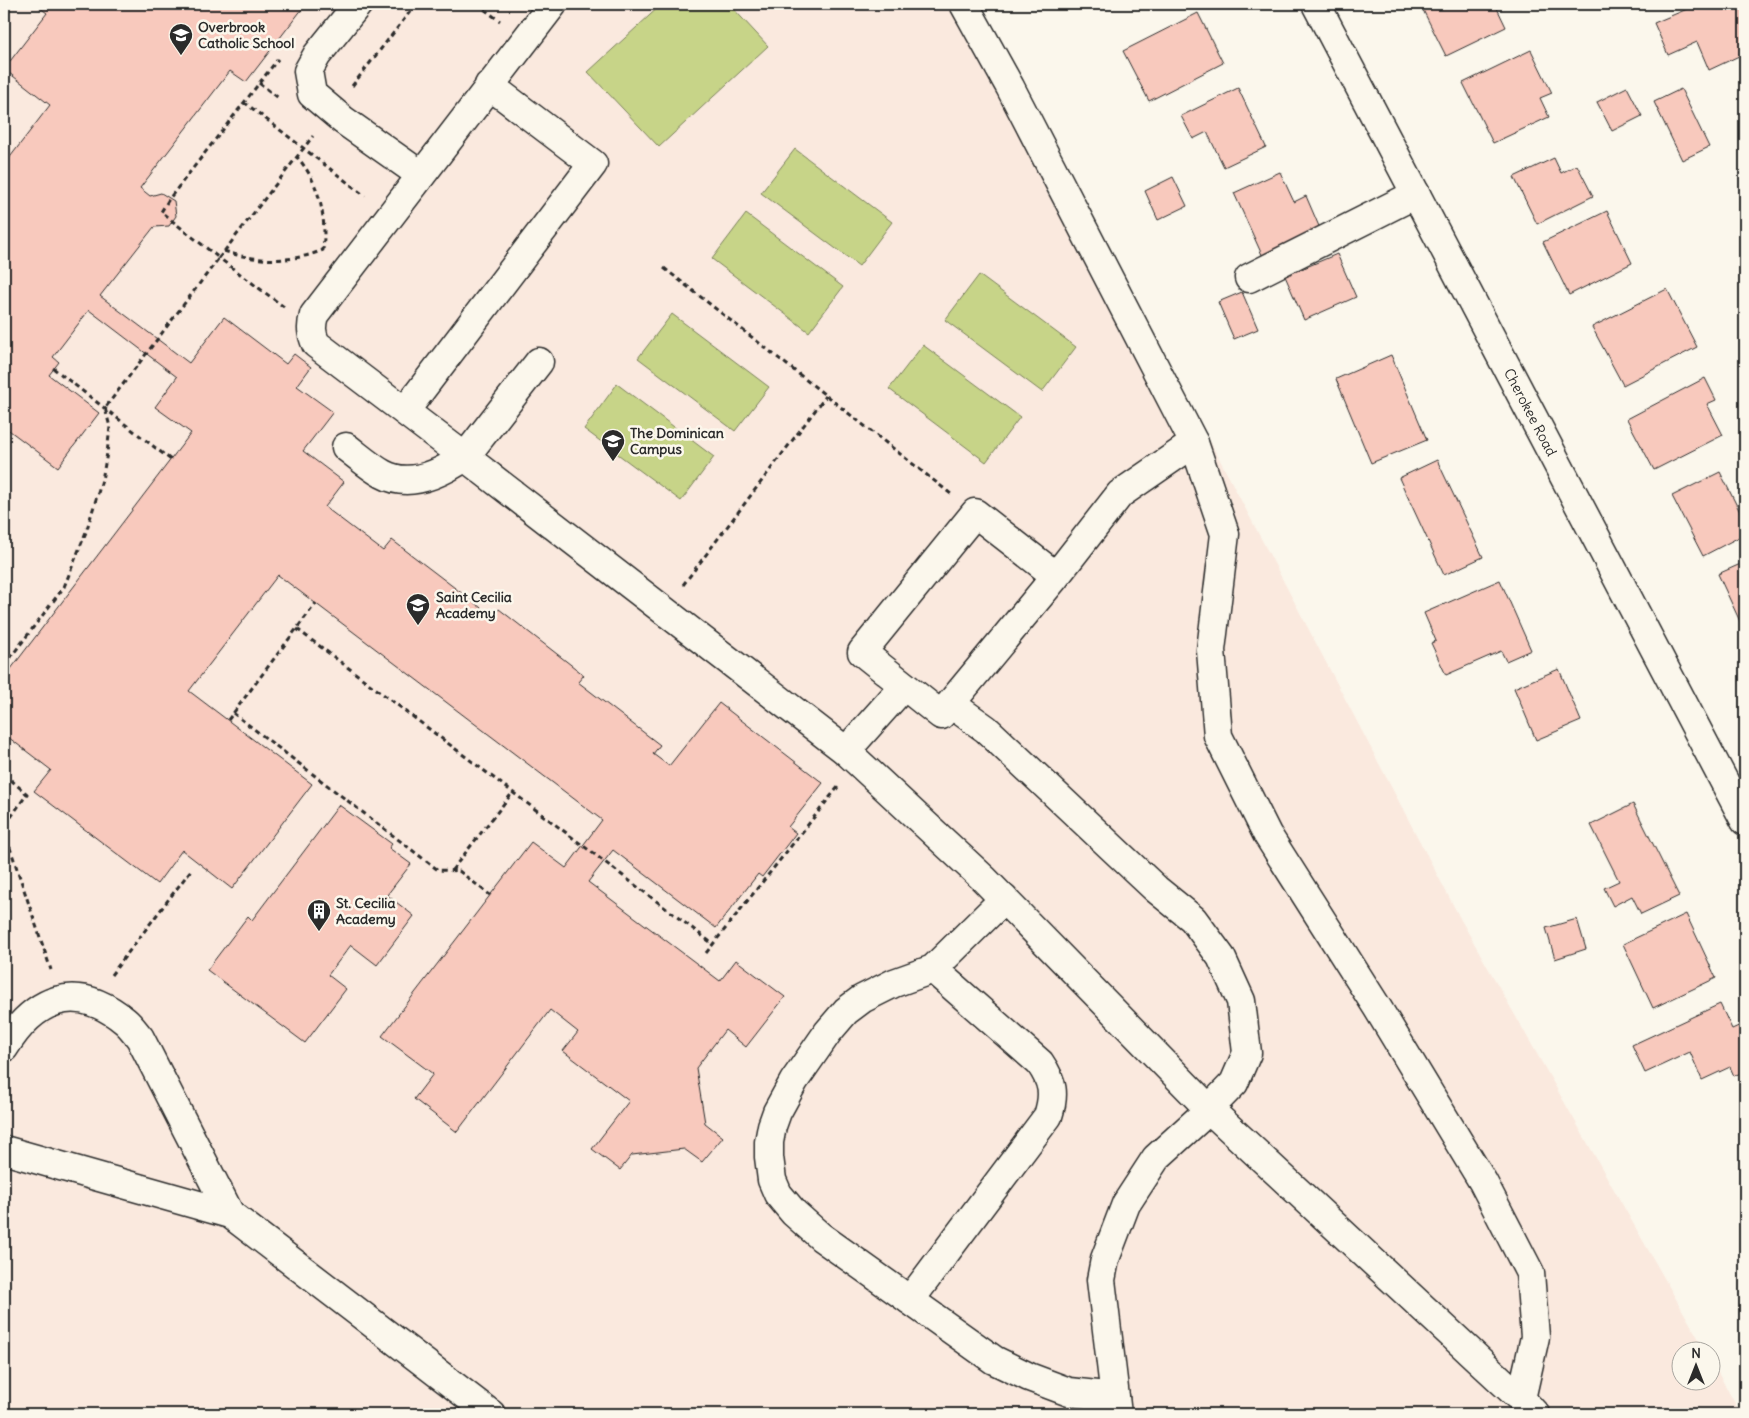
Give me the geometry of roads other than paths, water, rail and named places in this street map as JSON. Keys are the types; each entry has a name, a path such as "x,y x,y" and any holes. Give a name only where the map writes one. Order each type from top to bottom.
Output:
{"street":[{"path":"358,4 317,55 308,71 312,94 343,120 421,175"},
{"path":"553,4 314,315 311,325 312,335 316,344 466,456 852,757 1004,899 1209,1109 1528,1407"},
{"path":"964,4 1010,87 1194,443 1225,534 1210,650 1218,736 1267,834 1377,1007 1483,1182 1530,1273 1535,1337 1528,1407"},
{"name":"Cherokee Road","path":"1316,4 1745,820"},
{"path":"405,410 593,164 490,85"},
{"path":"1249,278 1416,194"},
{"path":"346,447 384,475 399,480 414,480 452,466 466,456 539,362"},
{"path":"1056,576 975,513 862,652 941,715 1056,576 1120,494 1194,443"},
{"path":"852,757 904,686"},
{"path":"950,704 986,729 1156,889 1193,919 1221,957 1241,1001 1248,1053 1234,1083 1156,1158 1126,1204 1106,1259 1101,1280 1116,1406 1068,1392 1029,1377 994,1360 809,1227 778,1194 772,1180 769,1142 777,1112 794,1081 828,1032 846,1011 862,999 880,989 933,969 1004,899"},
{"path":"910,1300 1048,1116 1052,1102 1050,1079 1040,1063 933,969"},
{"path":"4,1048 10,1037 35,1011 47,1003 61,999 91,1001 125,1021 140,1038 230,1214"},
{"path":"4,1150 230,1214 492,1414"}],"place":[{"name":"Overbrook Catholic School","path":"181,56"},
{"name":"The Dominican Campus","path":"613,462"},
{"name":"Saint Cecilia Academy","path":"418,626"},
{"name":"St. Cecilia Academy","path":"319,932"}]}
